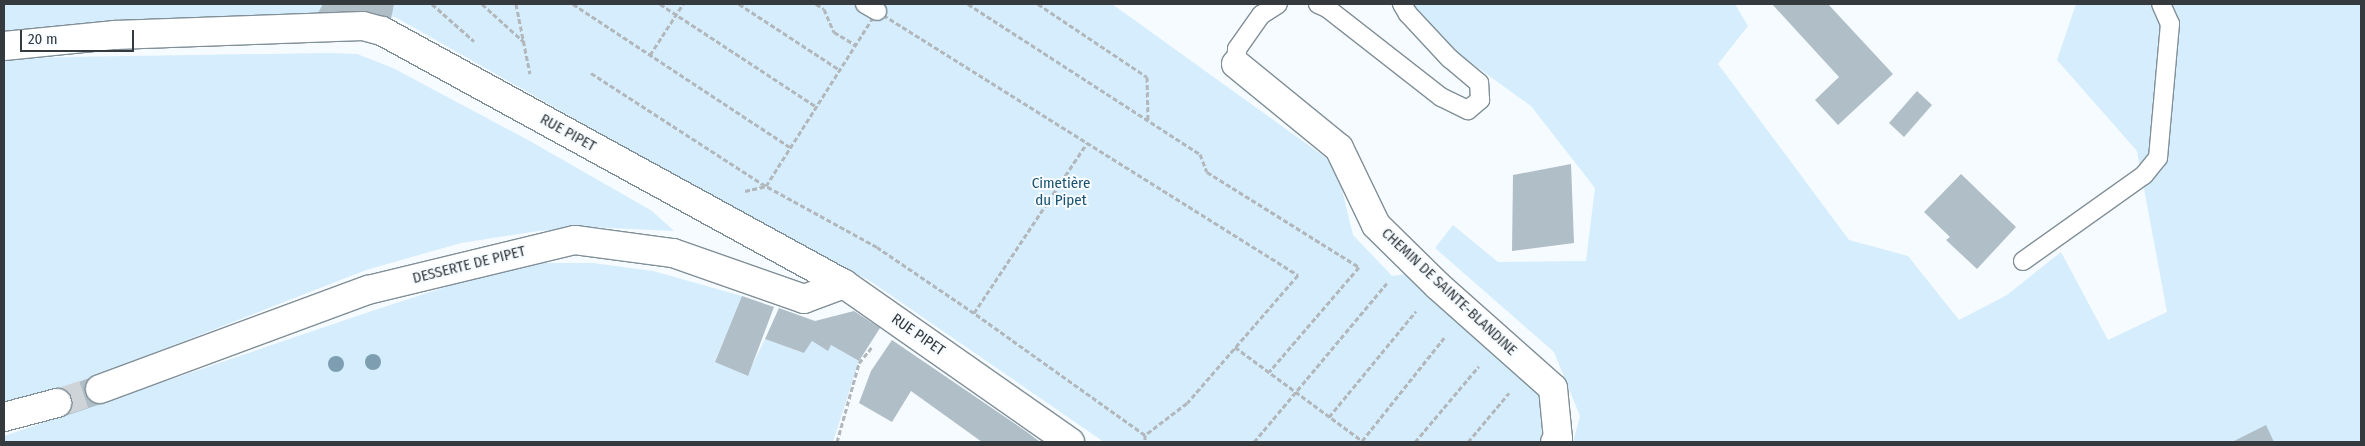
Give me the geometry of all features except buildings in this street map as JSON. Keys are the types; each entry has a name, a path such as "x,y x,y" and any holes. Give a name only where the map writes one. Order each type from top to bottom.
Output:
{"street":[{"name":"RUE PIPET","path":"4,46 115,35 363,26 382,31 844,284 1070,442"},
{"name":"CHEMIN DE SAINTE-BLANDINE","path":"1236,64 1339,148 1376,225 1437,285 1553,388 1558,439 1555,442"},
{"name":"DESSERTE DE PIPET","path":"100,389 368,290 575,240 673,253 804,299 844,284"},
{"path":"4,417 58,403"}],"lane":[{"path":"1236,64 1237,49 1261,15 1278,4"},
{"path":"1318,4 1327,8 1441,98 1468,110 1480,100 1479,83 1450,60 1408,14 1402,4"},
{"path":"2023,261 2144,174 2158,158 2170,24 2161,4"}],"path":[{"path":"482,4 525,42"},
{"path":"516,4 531,80"},
{"path":"573,4 791,148"},
{"path":"660,4 816,107"},
{"path":"650,55 683,4"},
{"path":"738,4 840,70"},
{"path":"816,4 824,9 834,32 856,45"},
{"path":"968,4 1200,154 1207,172 1360,267 1269,372"},
{"path":"1038,4 1147,77 1148,122"},
{"path":"766,186 856,45 872,8 1298,274 1187,403 1145,435"},
{"path":"591,73 766,186 877,247 974,313 1145,435"},
{"path":"974,313 1087,143"},
{"path":"1254,442 1387,283 1395,282"},
{"path":"1329,417 1419,307"},
{"path":"837,442 859,363 894,319"},
{"path":"1235,347 1363,441 1449,333"},
{"path":"1415,442 1482,362"},
{"path":"1468,442 1514,388"},
{"path":"1145,435 1145,442"}],"green space":[{"name":"Cimetière du Pipet","path":"4,4 1112,4 1336,165 1353,235 1392,276 1408,274 1546,399 1545,442 1104,442 870,281 724,203 395,17 274,14 4,31"},
{"path":"1390,4 1735,4 1748,26 1718,64 1849,240 1908,256 1959,320 2007,295 2061,252 2108,340 2167,312 2137,151 2057,60 2076,4 2361,4 2361,442 1573,442 1580,416 1554,352 1435,248 1453,225 1498,262 1586,261 1595,188 1531,106"},
{"path":"357,54 393,68 528,140 652,211 674,231 590,227 538,231 461,243 366,270 95,376 53,391 6,404 4,400 4,58"},
{"path":"539,263 593,263 653,271 742,296 715,361 747,376 765,339 804,353 812,341 828,351 831,345 859,361 833,442 4,442 4,436 375,310 458,283"}],"tunnel":[{"path":"57,403 100,389"}]}
